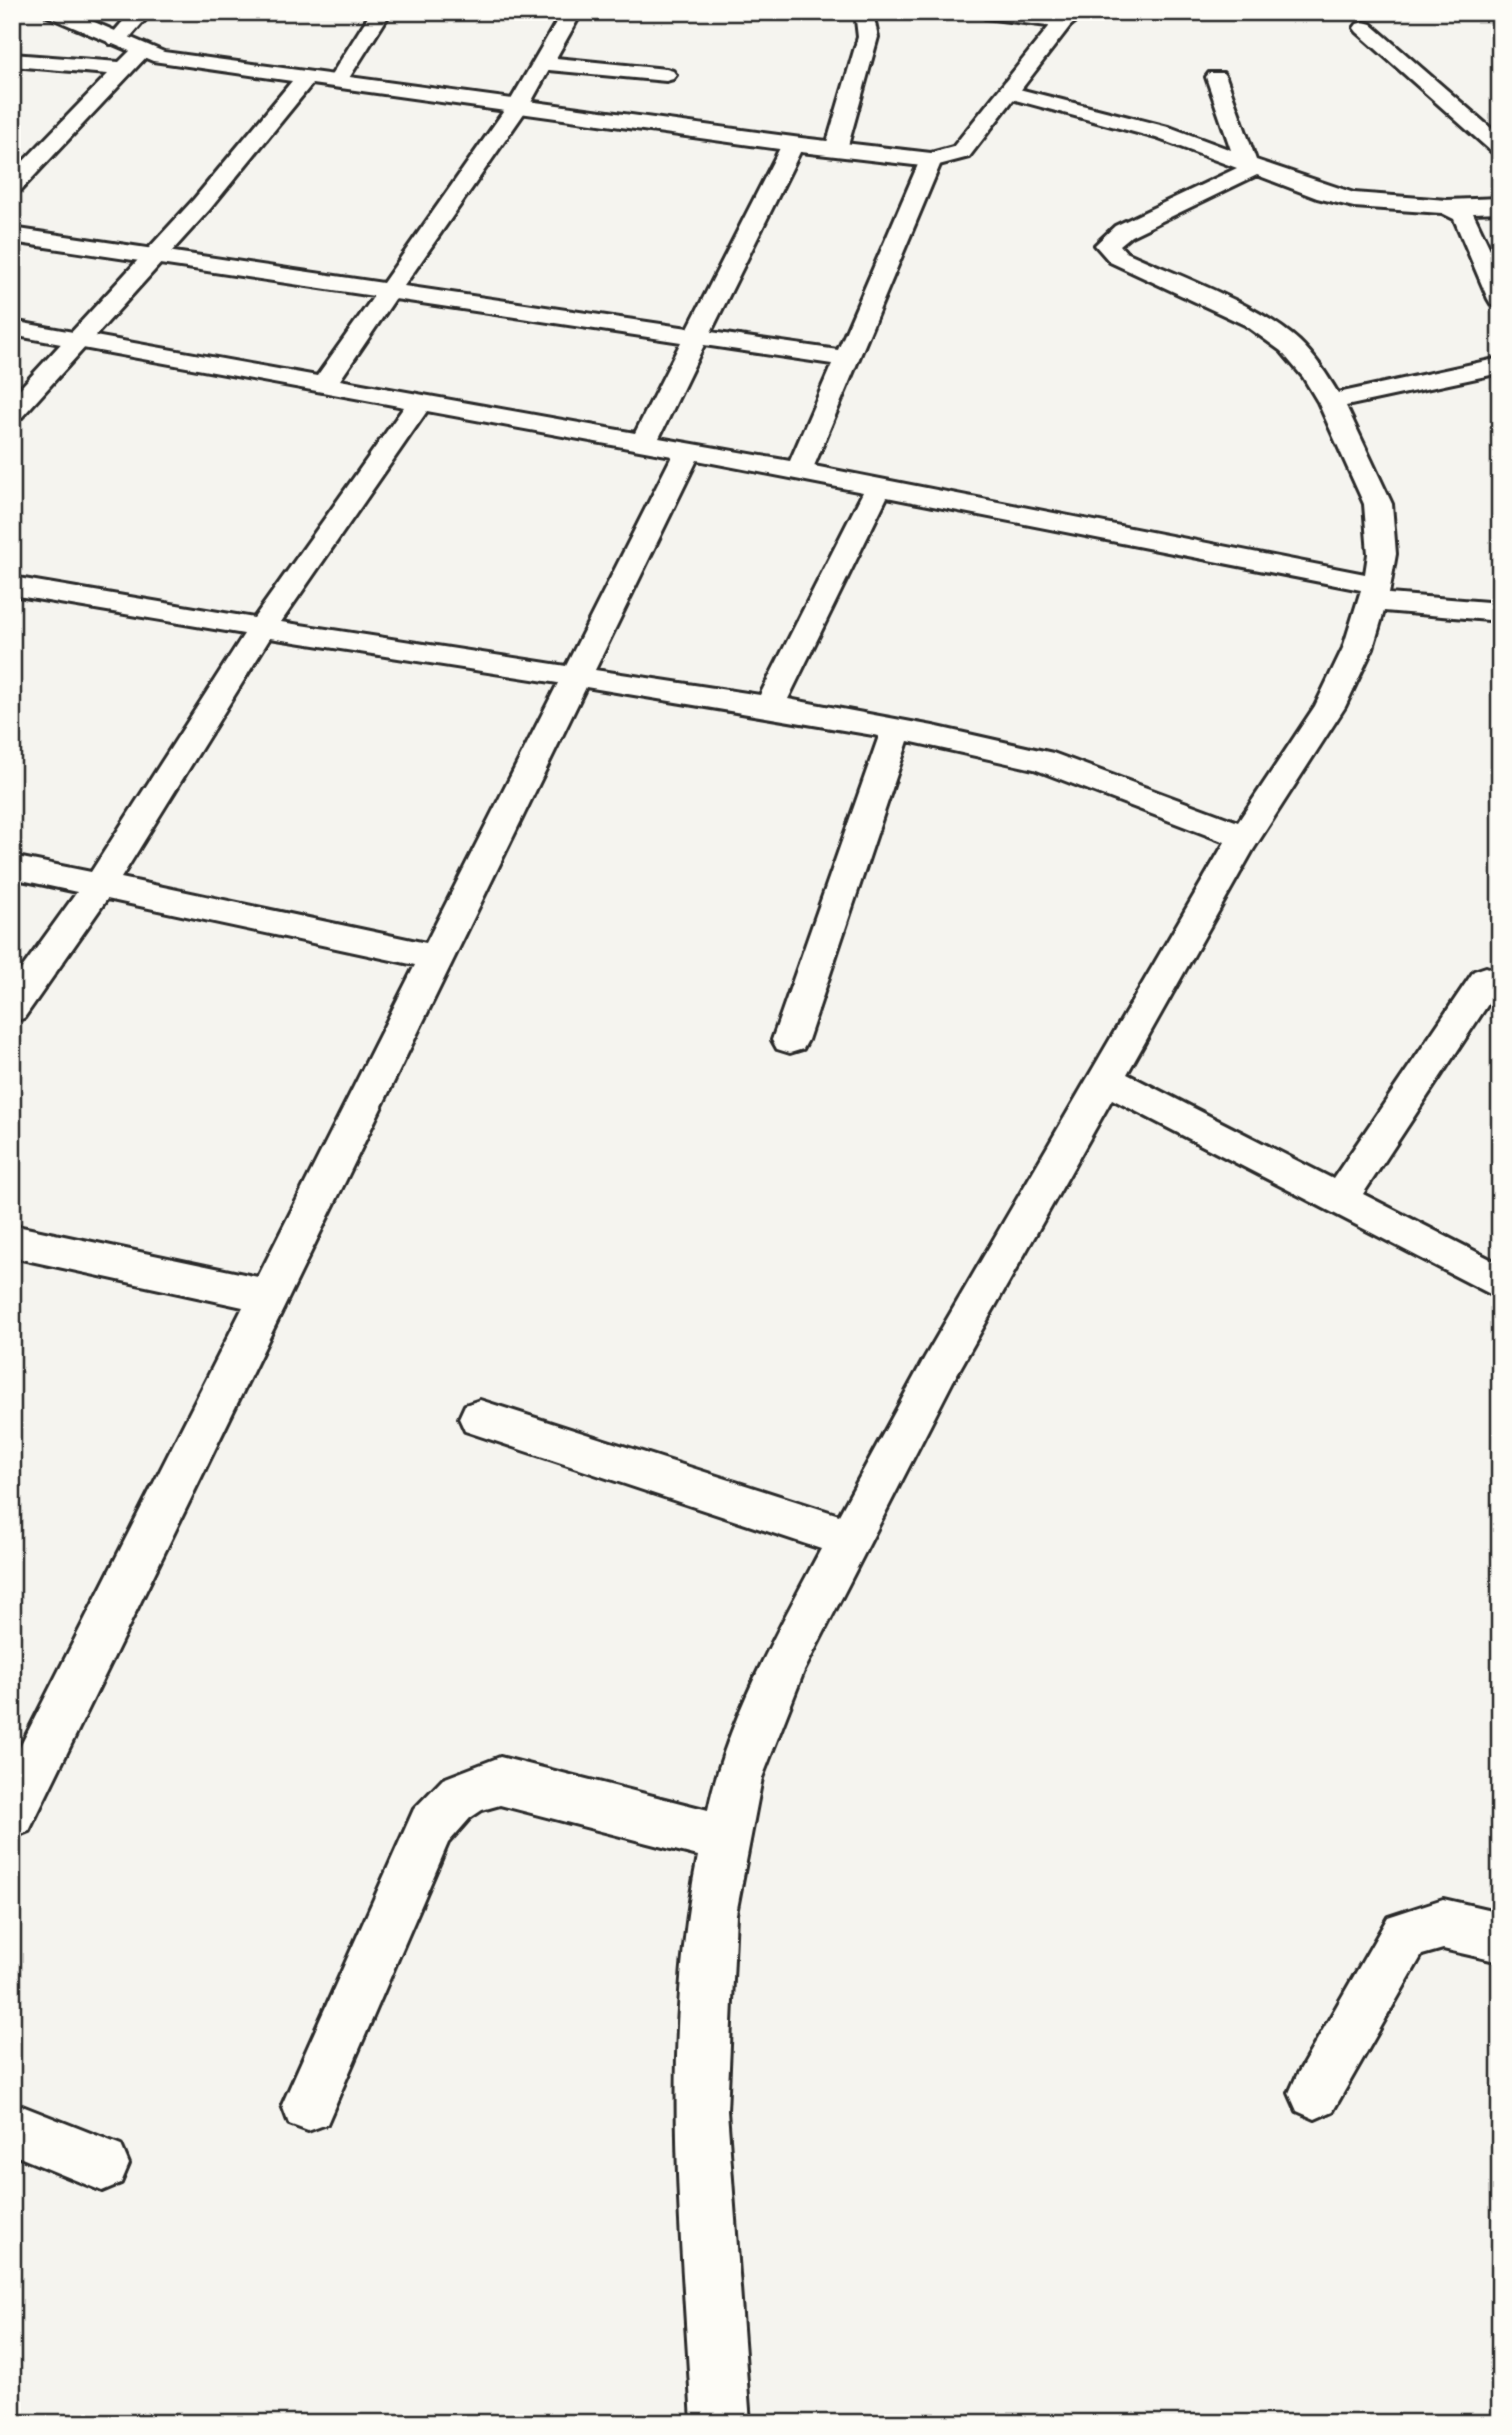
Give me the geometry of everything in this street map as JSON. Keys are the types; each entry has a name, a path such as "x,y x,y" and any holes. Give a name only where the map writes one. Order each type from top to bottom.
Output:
{"street":[{"path":"54,12 160,57 793,144 931,160 961,152 1070,17"},
{"path":"117,40 142,12"},
{"path":"337,82 381,12"},
{"path":"323,386 518,106 572,12"},
{"path":"836,149 868,37 866,17 858,12"},
{"path":"985,12 1070,17"},
{"path":"1364,28 1500,147"},
{"path":"12,186 142,50"},
{"path":"12,60 124,69"},
{"path":"542,63 666,75"},
{"path":"12,413 202,204 307,77"},
{"path":"1216,77 1252,164"},
{"path":"1008,92 1164,133 1335,195 1447,207 1500,205"},
{"path":"643,443 793,144"},
{"path":"12,151 43,154"},
{"path":"799,471 931,160"},
{"path":"721,2423 701,2111 711,1914 738,1778 781,1672 939,1369 1245,837 1330,707 1358,648 1375,593 1382,554 1378,504 1331,402 1314,374 1290,346 1254,320 1118,257 1107,245 1123,231 1252,164"},
{"path":"1447,207 1463,215 1500,299"},
{"path":"12,235 846,359"},
{"path":"12,328 878,486 1375,593 1500,612"},
{"path":"1331,402 1500,365"},
{"path":"12,1009 99,886 262,628 419,404"},
{"path":"12,1814 574,676 688,451"},
{"path":"771,706 878,486"},
{"path":"12,586 262,628 771,706 897,729 1042,760 1245,837"},
{"path":"790,1040 897,729"},
{"path":"12,867 435,957"},
{"path":"1339,1200 1486,980"},
{"path":"1105,1079 1500,1283"},
{"path":"12,1241 268,1296"},
{"path":"480,1418 849,1538"},
{"path":"308,2105 431,1826 449,1802 472,1789 500,1781 726,1839"},
{"path":"1315,2093 1406,1935 1443,1924 1500,1937"},
{"path":"12,2128 102,2164"}]}
